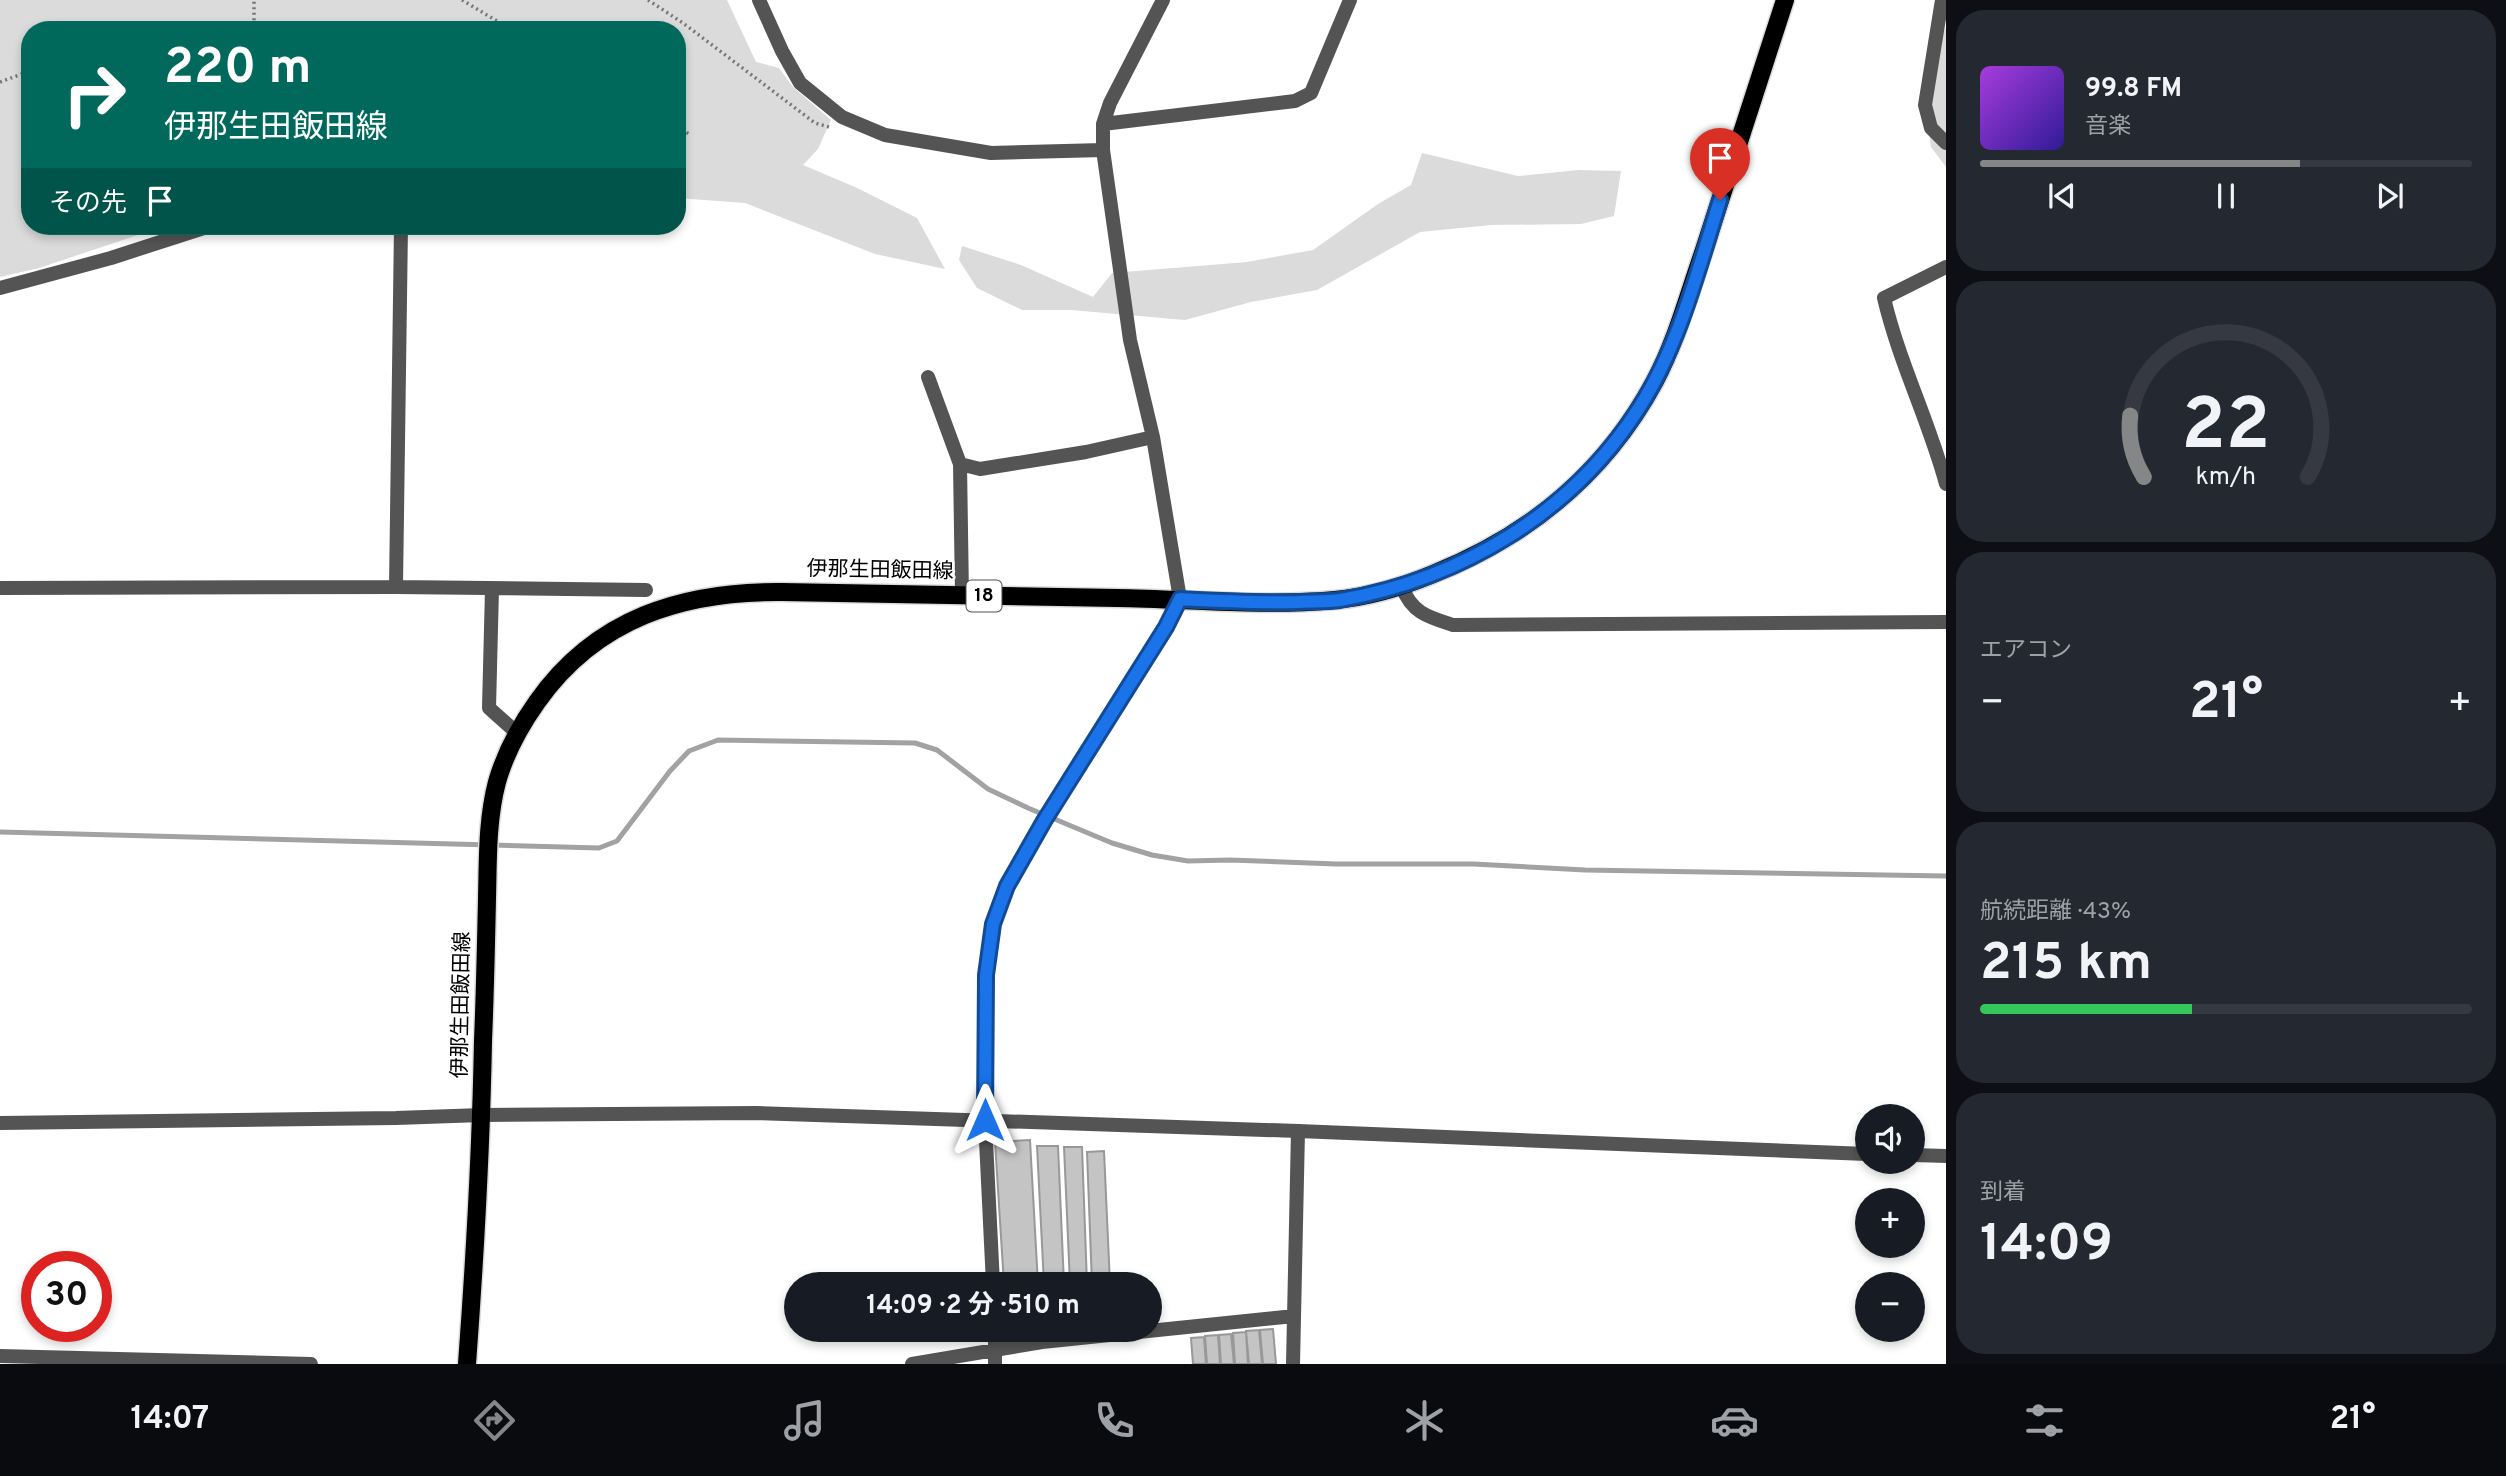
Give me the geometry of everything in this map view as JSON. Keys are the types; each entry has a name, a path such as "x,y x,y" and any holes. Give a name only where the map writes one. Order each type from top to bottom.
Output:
{"main road":[{"name":"伊那生田飯田線","path":"467,1364 482,1115 489,829 497,781 517,733 550,683 587,647 612,630 670,604 706,596 749,591 1180,599 1247,603 1337,600 1402,587 1472,558 1510,538 1543,514 1590,471 1640,408 1672,343 1785,0"}],"street":[{"path":"759,0 800,83 842,117 886,135 991,153 1103,150"},
{"path":"991,1272 985,1120 986,975 993,924 1007,886 1037,832 1166,627 1180,599 1153,438 1130,340 1103,150 1103,124 1110,103 1163,0"},
{"path":"1103,124 1295,101 1311,93 1350,0"},
{"path":"1942,0 1926,105 1931,128 1946,143"},
{"path":"0,288 183,235"},
{"path":"396,587 401,235"},
{"path":"1946,267 1884,298 1892,331 1936,445 1946,484"},
{"path":"928,377 960,464 962,596"},
{"path":"960,464 980,469 1153,438"},
{"path":"0,588 396,587 646,590"},
{"path":"1402,587 1408,602 1416,609 1453,625 1946,622"},
{"path":"492,589 489,708 517,733"},
{"path":"0,1123 757,1113 1855,1154"},
{"path":"1293,1364 1297,1131"},
{"path":"1925,1155 1946,1156"},
{"path":"912,1364 995,1357 1042,1342 1294,1316"},
{"path":"0,1356 311,1364"}],"path":[{"path":"254,0 254,21"},
{"path":"462,0 497,21"},
{"path":"648,0 680,21"},
{"path":"686,25 815,123 835,130"},
{"path":"0,82 21,74"},
{"path":"686,132 691,135"}],"shaded area":[{"path":"0,0 727,0 756,62 779,68 793,87 831,120 818,149 803,165 917,218 945,269 875,254 745,203 686,199 686,21 21,21 21,235 138,235 39,268 0,277"},
{"path":"1946,28 1946,167 1931,147 1927,117 1941,35"},
{"path":"1422,153 1518,176 1579,170 1621,171 1614,216 1581,224 1491,225 1420,232 1317,290 1251,302 1185,320 1071,310 1022,310 977,288 959,260 962,246 1021,265 1093,297 1112,273 1247,262 1313,250 1378,204 1411,185"}],"building":[{"path":"1030,1140 1037,1272 1003,1272 995,1142"},
{"path":"1037,1146 1058,1146 1063,1272 1043,1272"},
{"path":"1064,1147 1082,1147 1087,1272 1069,1272"},
{"path":"1104,1151 1109,1272 1092,1272 1087,1152"},
{"path":"1273,1329 1276,1364 1263,1364 1260,1330"},
{"path":"1259,1330 1262,1364 1249,1364 1246,1331"},
{"path":"1246,1332 1248,1364 1235,1364 1233,1333"},
{"path":"1231,1334 1234,1364 1221,1364 1219,1335"},
{"path":"1218,1335 1220,1364 1207,1364 1205,1336"},
{"path":"1204,1337 1206,1364 1193,1364 1191,1338"}],"waterway":[{"path":"0,832 599,848 617,841 670,771 689,751 718,740 915,743 937,750 988,789 1028,808 1112,843 1152,855 1188,861 1473,864 1585,870 1946,876"}],"route":[{"path":"985,1120 986,975 993,924 1007,886 1030,844 1166,627 1180,599 1247,603 1337,600 1402,587 1472,558 1510,538 1543,514 1590,471 1640,408 1672,343 1720,200"}]}
